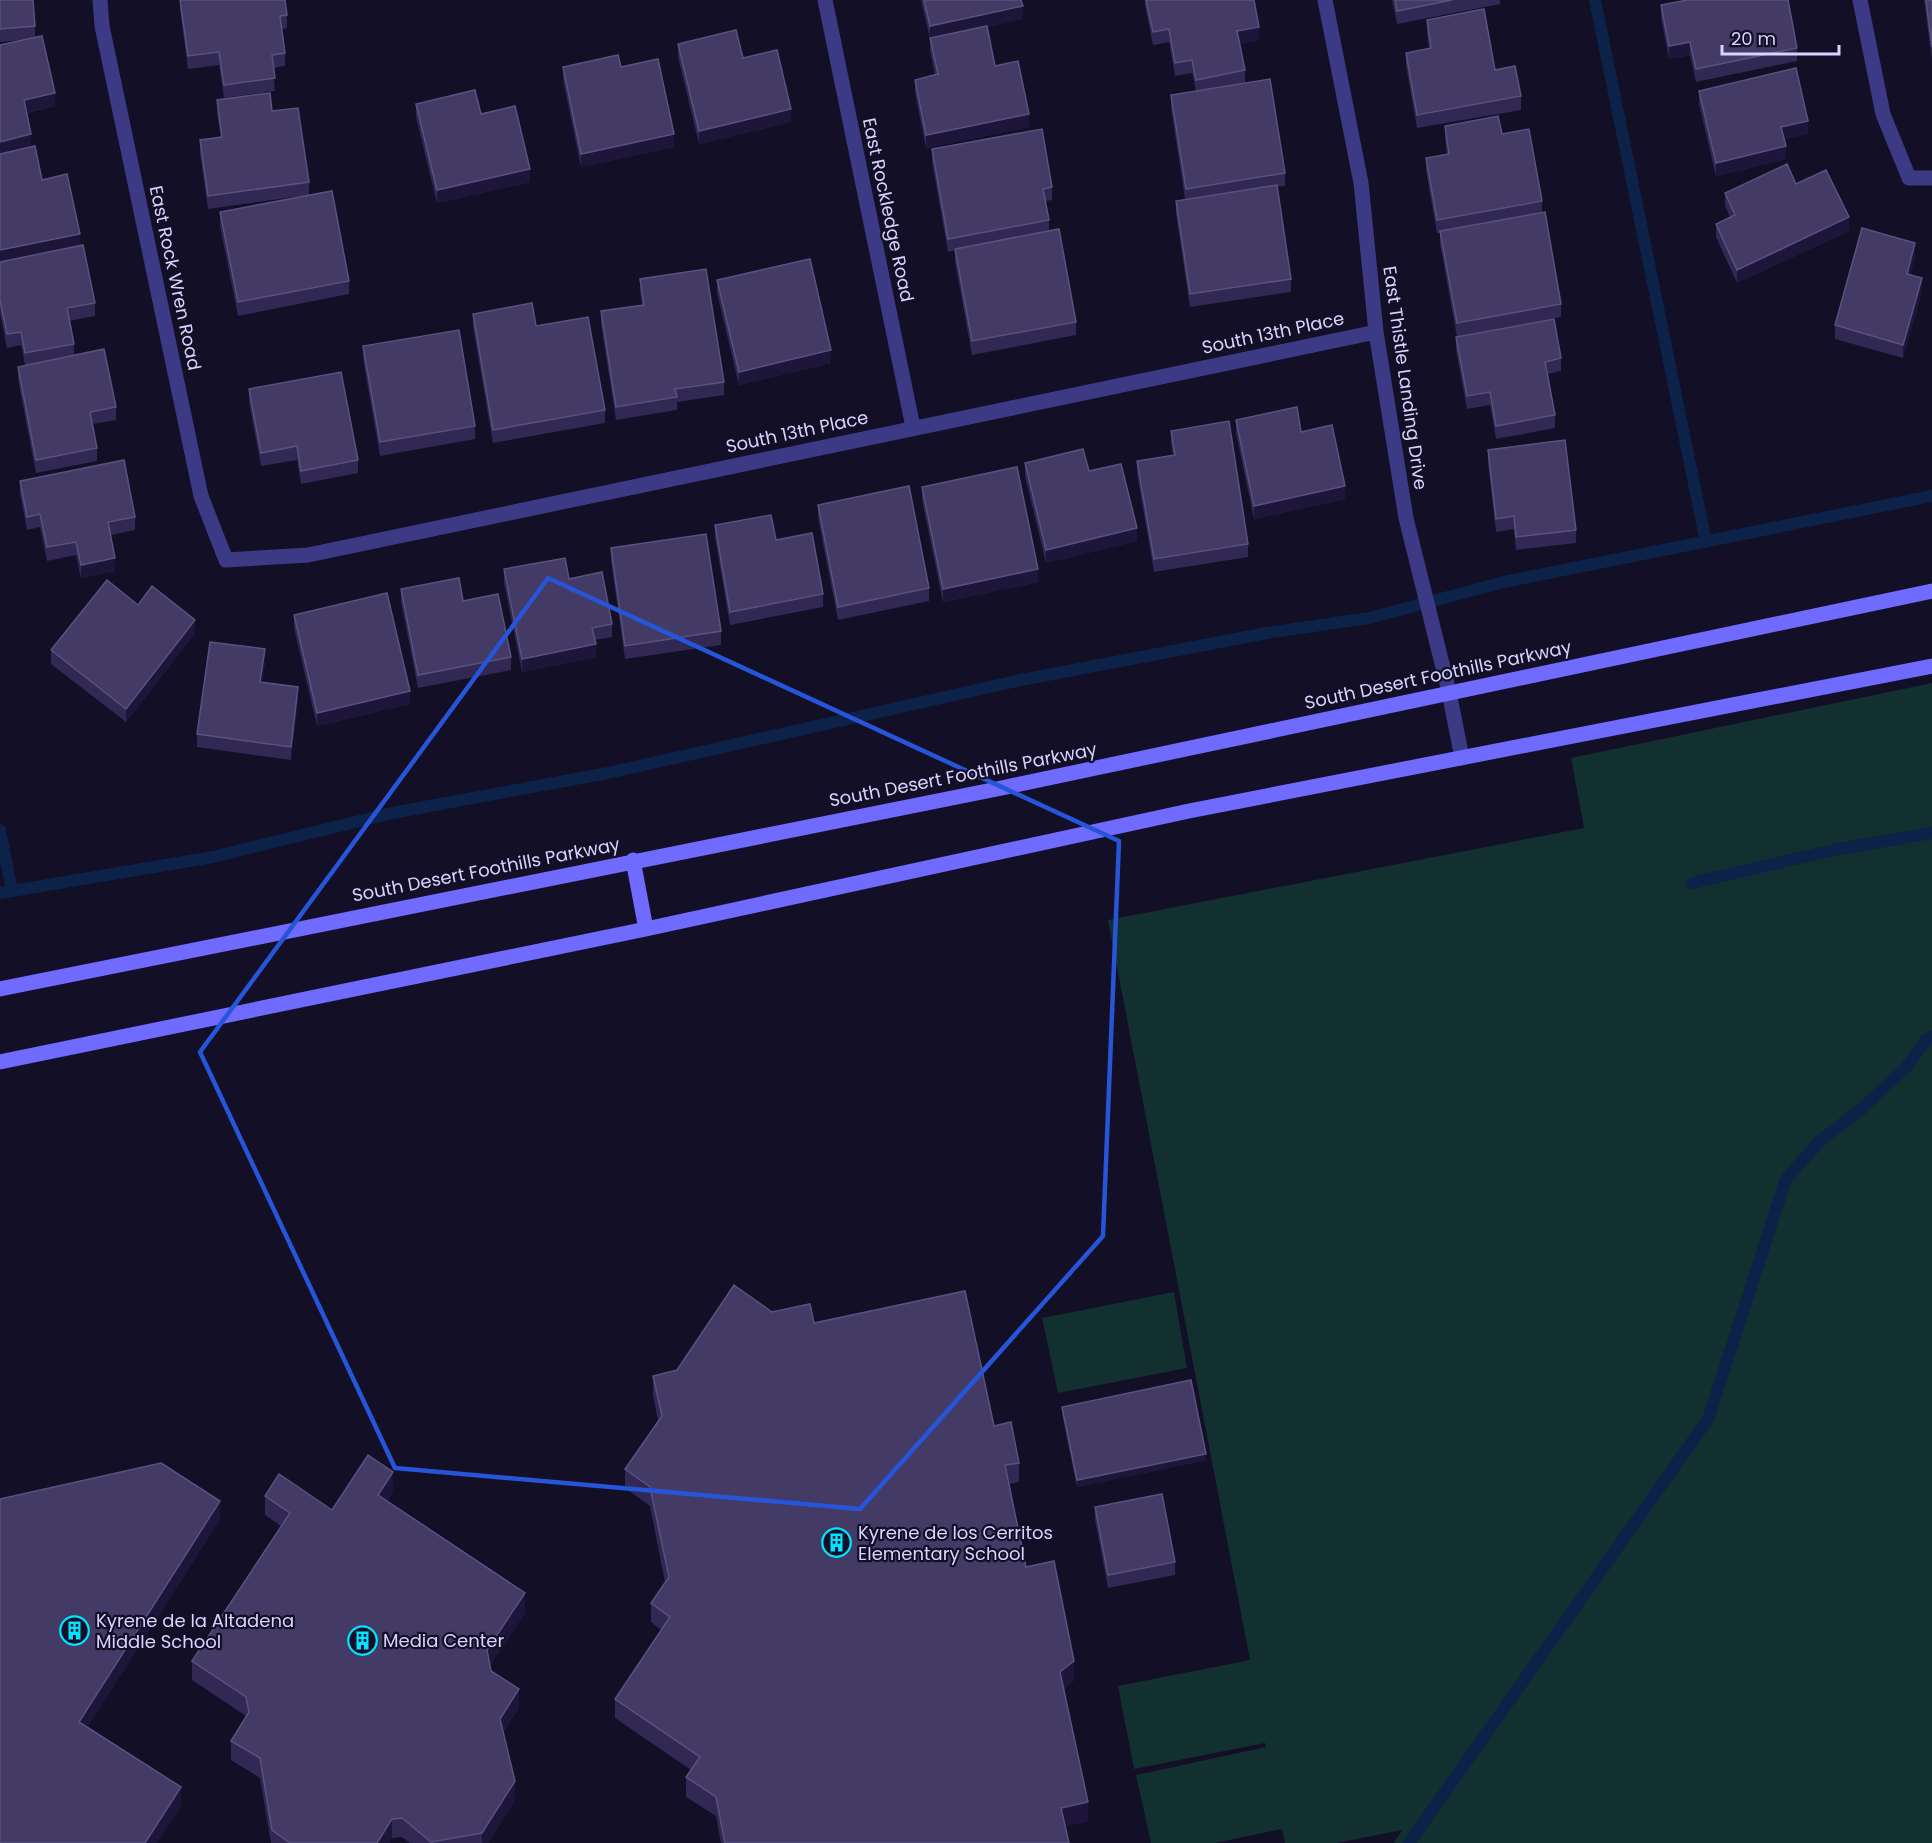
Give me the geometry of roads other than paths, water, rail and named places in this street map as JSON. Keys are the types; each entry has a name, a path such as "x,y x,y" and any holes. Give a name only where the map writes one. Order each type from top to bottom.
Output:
{"street":[{"name":"East Rock Wren Road","path":"100,0 102,26 201,496 226,560"},
{"name":"East Rockledge Road","path":"825,0 914,427"},
{"name":"East Thistle Landing Drive","path":"1324,0 1361,183 1376,332 1406,518 1430,623 1449,692 1462,758"},
{"path":"1860,0 1883,114 1910,178 1932,178"},
{"name":"South 13th Place","path":"226,560 308,555 1376,332"},
{"name":"South Desert Foothills Parkway","path":"0,990 633,860 992,790 1932,591"},
{"path":"0,1062 646,929 1177,813 1932,666"},
{"path":"633,860 646,929"}],"waterway":[{"path":"1595,0 1706,542"},
{"path":"0,893 213,857 392,813 608,773 1021,680 1267,633 1369,618 1504,582 1932,496"},
{"path":"0,830 12,891"},
{"path":"1692,883 1833,850 1932,833"},
{"path":"1409,1843 1708,1419 1786,1179 1820,1141 1864,1107 1908,1065 1926,1040 1932,1037"}],"place":[{"name":"Kyrene de los Cerritos Elementary School","path":"837,1543"},
{"name":"Kyrene de la Altadena Middle School","path":"75,1631"},
{"name":"Media Center","path":"362,1641"}]}
